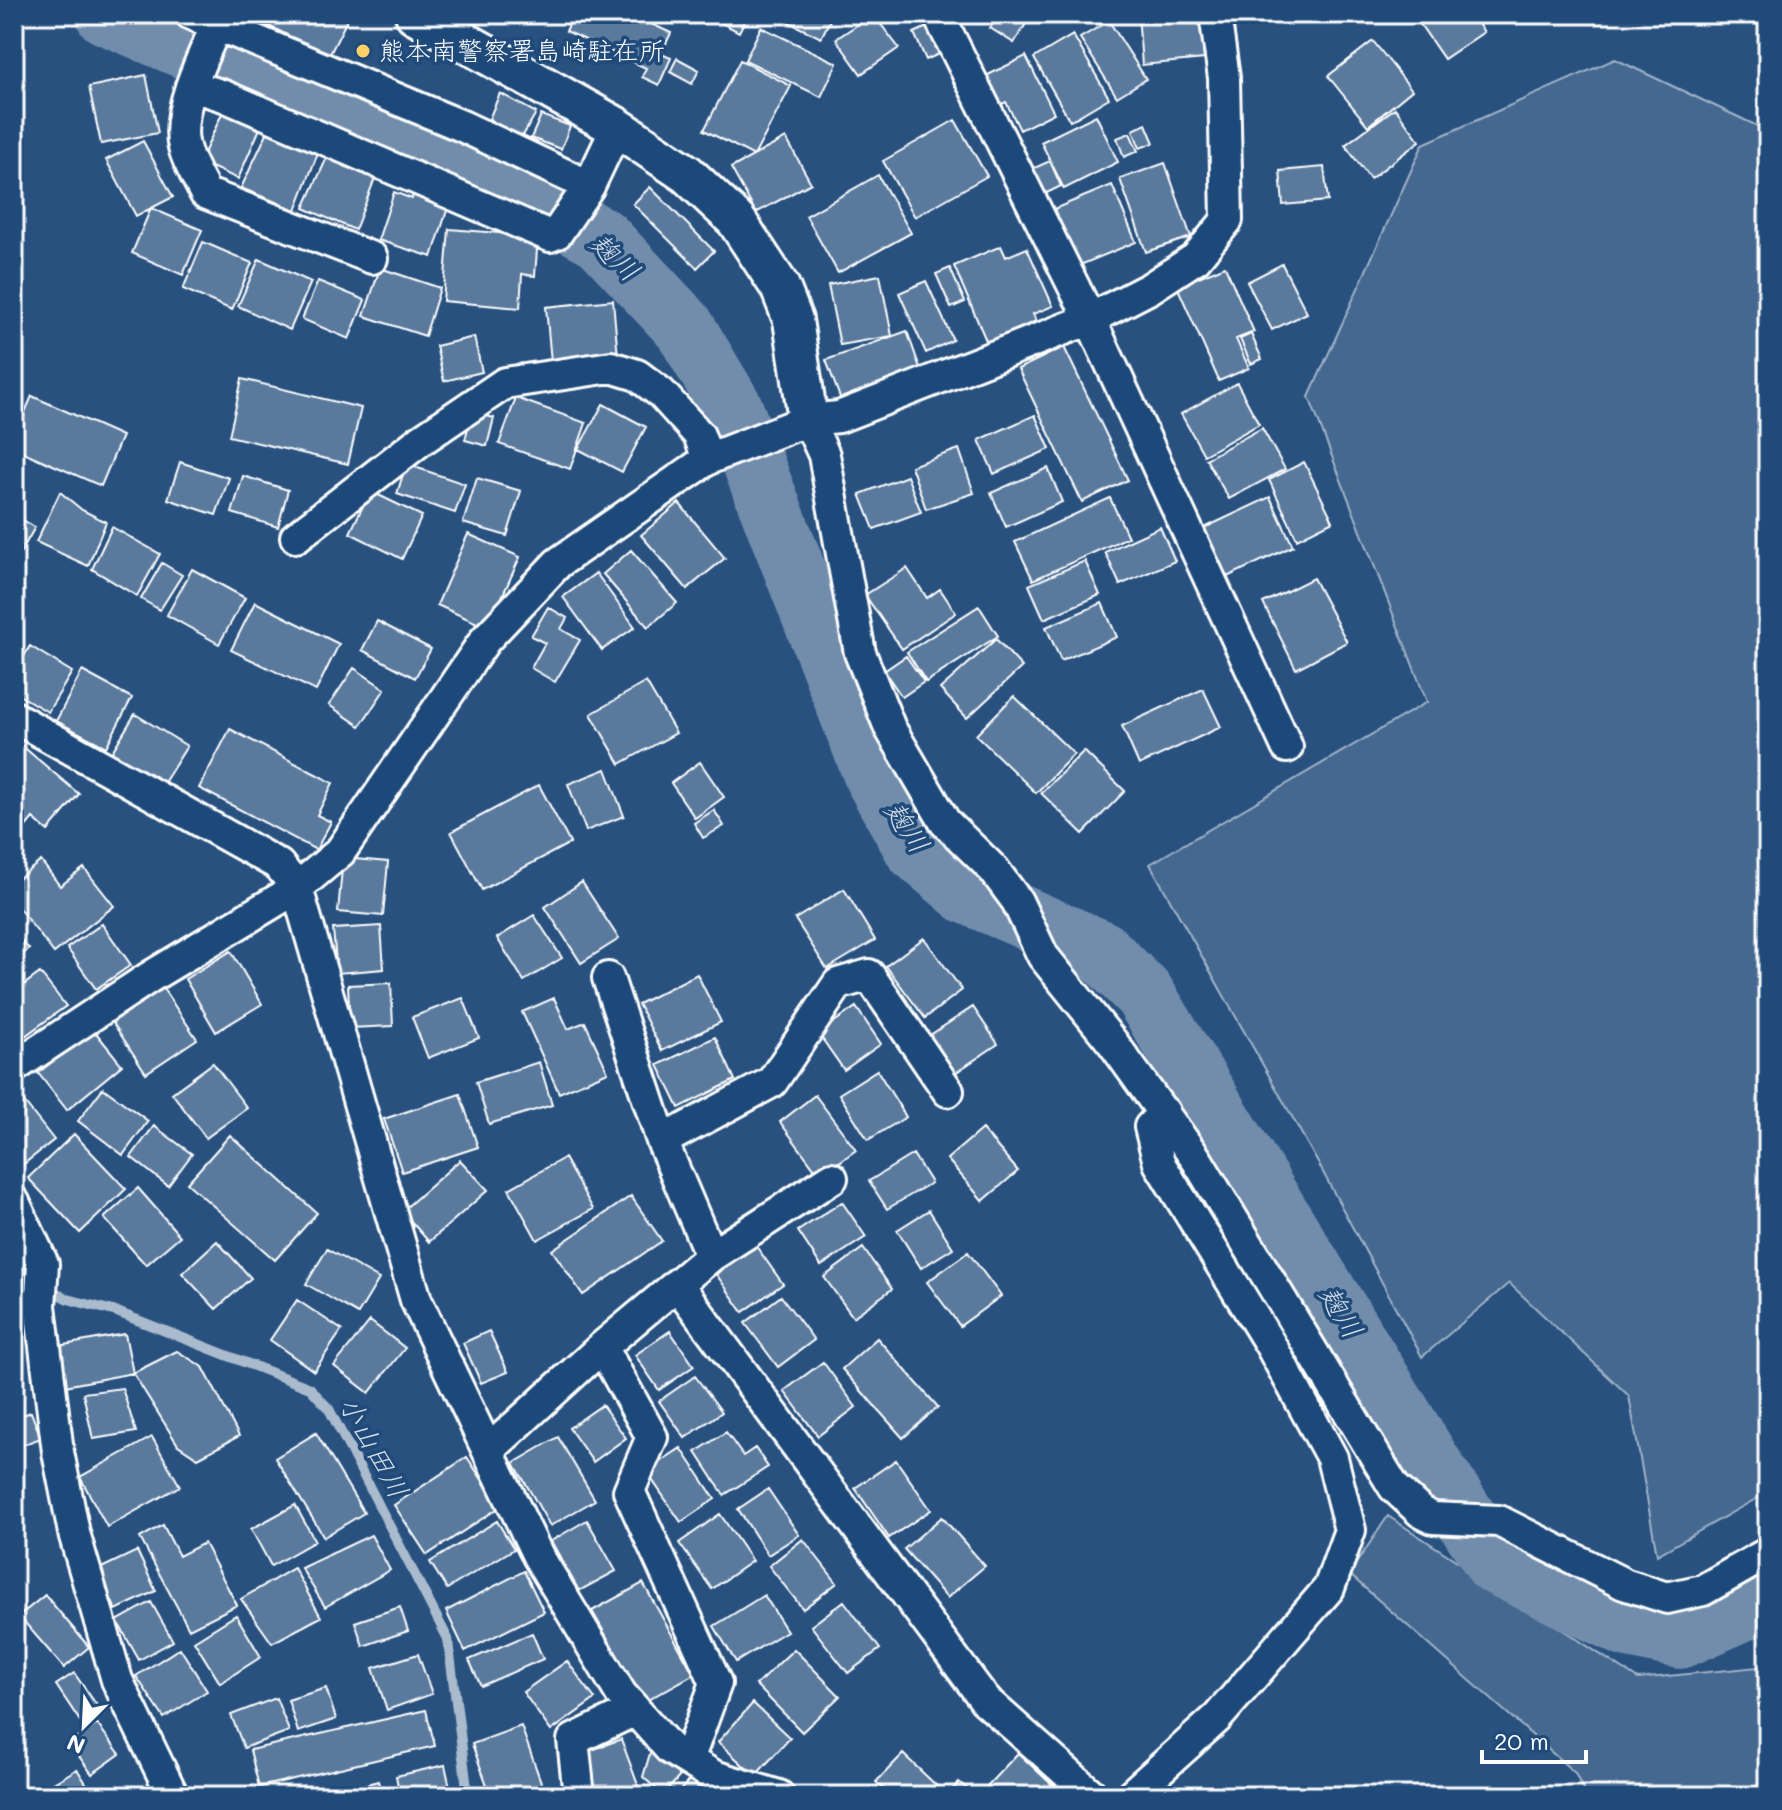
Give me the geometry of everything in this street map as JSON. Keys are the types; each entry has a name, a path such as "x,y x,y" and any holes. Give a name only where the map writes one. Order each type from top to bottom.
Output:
{"street":[{"path":"415,14 617,127 687,174 736,220 780,287 793,320 808,420 824,455 860,653 890,728 945,822 994,870 1017,901 1043,956 1164,1112 1197,1160 1394,1487 1421,1512 1433,1518 1499,1521 1624,1584 1667,1598 1703,1590 1768,1553"},
{"path":"938,14 1090,319 1287,747"},
{"path":"14,1067 150,977 297,888 340,852 485,640 558,563 714,456 808,420 839,417 1090,319 1150,288 1196,258 1227,220 1224,78 1215,14"},
{"path":"372,258 205,193 183,145 183,121 211,22 462,126 584,192"},
{"path":"194,81 550,236 557,233 584,192 617,127"},
{"path":"296,537 421,440 505,383 611,367 637,375 661,393 714,456"},
{"path":"14,717 279,865 297,888 416,1300 538,1556 621,1694 670,1749 714,1776 779,1796"},
{"path":"662,1141 772,1082 838,984 869,975 948,1091"},
{"path":"608,978 662,1141 711,1256"},
{"path":"1130,1796 1217,1718 1329,1588 1350,1530 1332,1458 1270,1344 1159,1163 1150,1127 1164,1112"},
{"path":"488,1451 602,1347 711,1256 832,1178"},
{"path":"14,1202 40,1255 44,1274 40,1306 58,1452 74,1533 117,1680 173,1796"},
{"path":"677,1284 985,1700 1093,1796"},
{"path":"602,1347 652,1437 629,1491 716,1683 688,1760"},
{"path":"579,1796 573,1740 635,1710"}],"shaded area":[{"path":"1615,59 1768,131 1768,1492 1657,1555 1629,1396 1509,1283 1422,1357 1318,1163 1150,864 1427,702 1309,397 1423,144"},
{"path":"1388,1516 1638,1679 1768,1666 1768,1796 1586,1796 1575,1773 1349,1574"}],"building":[{"path":"245,14 350,14 329,56"},
{"path":"574,14 630,14 671,33 661,54 671,58 659,85 642,77 646,68 566,31"},
{"path":"704,14 748,14 739,32"},
{"path":"772,14 833,14 821,38"},
{"path":"873,14 899,48 861,74 836,39"},
{"path":"1000,14 1032,14 1014,43 990,28"},
{"path":"1138,14 1200,14 1204,59 1142,65"},
{"path":"1413,14 1471,14 1484,32 1444,59"},
{"path":"1109,21 1146,79 1117,97 1080,38"},
{"path":"761,27 837,63 821,97 745,60"},
{"path":"927,27 939,54 926,60 914,33"},
{"path":"1073,35 1109,98 1070,121 1034,58"},
{"path":"1373,41 1412,90 1368,126 1328,76"},
{"path":"1026,56 1054,113 1020,130 1006,102 998,106 984,77"},
{"path":"677,58 699,70 692,84 670,72"},
{"path":"740,60 791,86 754,156 704,130"},
{"path":"146,75 158,133 101,144 89,87"},
{"path":"500,93 536,113 521,139 489,119"},
{"path":"1395,108 1420,141 1370,179 1345,145"},
{"path":"224,109 261,126 238,179 200,162"},
{"path":"541,115 570,126 561,149 531,138"},
{"path":"1096,115 1118,162 1064,189 1041,142"},
{"path":"955,120 987,176 915,217 883,161"},
{"path":"1146,124 1154,143 1140,148 1133,130"},
{"path":"268,131 319,150 296,210 241,188"},
{"path":"1130,133 1138,151 1124,157 1117,138"},
{"path":"786,138 811,183 756,213 731,168"},
{"path":"143,141 173,197 136,216 106,160"},
{"path":"329,153 377,173 355,230 304,208"},
{"path":"1050,161 1061,186 1043,195 1032,169"},
{"path":"1165,163 1191,237 1146,252 1120,179"},
{"path":"1324,167 1328,201 1283,205 1280,171"},
{"path":"878,175 911,233 838,273 806,216"},
{"path":"1112,185 1136,242 1073,268 1049,211"},
{"path":"650,187 714,251 697,268 633,204"},
{"path":"414,189 450,201 432,257 378,240 394,192 412,199"},
{"path":"151,208 202,230 183,275 132,253"},
{"path":"449,229 538,236 535,276 522,274 520,308 443,301"},
{"path":"203,242 252,263 232,310 183,289"},
{"path":"1001,246 1006,257 1027,248 1053,306 1033,314 1036,321 987,343 954,266"},
{"path":"259,259 311,282 290,330 238,306"},
{"path":"1282,264 1307,313 1272,330 1247,282"},
{"path":"1225,266 1254,332 1236,339 1249,368 1219,381 1177,286"},
{"path":"380,268 440,288 425,336 364,316"},
{"path":"950,268 965,302 951,308 936,274"},
{"path":"880,275 892,336 840,345 828,285"},
{"path":"318,281 365,300 349,339 302,319"},
{"path":"926,281 953,340 926,353 899,293"},
{"path":"613,300 618,357 551,362 546,307"},
{"path":"907,331 922,374 842,403 826,360"},
{"path":"1251,334 1262,359 1251,364 1240,339"},
{"path":"474,337 482,372 444,381 436,346"},
{"path":"1064,347 1128,480 1082,502 1018,369"},
{"path":"242,379 361,408 348,464 229,436"},
{"path":"1237,383 1259,424 1204,455 1181,414"},
{"path":"32,396 122,436 101,486 14,448 14,437"},
{"path":"516,398 586,423 570,469 499,444"},
{"path":"603,404 646,427 622,472 578,449"},
{"path":"472,412 494,418 487,446 465,440"},
{"path":"1035,415 1050,449 994,474 979,440"},
{"path":"1262,428 1285,469 1229,499 1206,459"},
{"path":"959,449 974,493 926,509 911,466"},
{"path":"180,462 229,478 216,515 168,499"},
{"path":"1304,462 1333,521 1297,539 1269,480"},
{"path":"406,464 465,484 455,513 397,494"},
{"path":"1048,468 1062,502 1006,527 991,493"},
{"path":"243,476 288,490 278,527 232,513"},
{"path":"907,476 921,512 874,529 860,494"},
{"path":"477,478 521,491 507,536 463,523"},
{"path":"370,491 422,516 402,559 350,533"},
{"path":"60,492 82,510 106,522 88,566 36,542"},
{"path":"1270,497 1293,546 1223,579 1200,530"},
{"path":"1110,498 1128,537 1033,580 1015,542"},
{"path":"679,503 725,558 687,589 641,535"},
{"path":"14,515 35,527 14,564"},
{"path":"112,527 160,554 137,596 92,569"},
{"path":"1160,527 1175,561 1120,585 1105,552"},
{"path":"468,534 520,557 488,628 437,605"},
{"path":"631,550 677,603 648,627 603,574"},
{"path":"1085,561 1100,595 1044,619 1029,585"},
{"path":"162,563 182,575 160,610 141,599"},
{"path":"907,568 927,598 940,589 956,613 902,649 865,595"},
{"path":"192,569 245,598 219,644 167,615"},
{"path":"596,573 635,627 602,650 563,597"},
{"path":"1313,578 1347,642 1296,669 1263,603"},
{"path":"255,602 339,644 316,691 231,650"},
{"path":"1102,603 1117,637 1061,661 1046,627"},
{"path":"979,606 998,636 926,682 907,652"},
{"path":"548,607 567,618 561,629 580,640 555,682 531,668 545,643 531,636"},
{"path":"377,621 431,649 415,678 362,650"},
{"path":"996,639 1022,667 967,718 940,689"},
{"path":"30,646 72,672 48,712 14,692 14,673"},
{"path":"906,656 924,682 902,697 884,671"},
{"path":"354,668 385,689 360,726 329,705"},
{"path":"82,671 132,698 106,747 56,721"},
{"path":"646,682 676,733 620,764 591,714"},
{"path":"1203,689 1221,727 1139,765 1122,726"},
{"path":"1014,696 1074,754 1036,793 976,735"},
{"path":"135,714 187,746 162,786 110,755"},
{"path":"230,729 333,783 317,815 331,822 316,850 199,788"},
{"path":"14,739 79,794 48,831 33,818 18,836 14,832"},
{"path":"1084,751 1125,791 1083,834 1041,793"},
{"path":"700,762 724,797 695,818 671,783"},
{"path":"606,769 624,816 586,831 568,784"},
{"path":"539,785 570,843 482,890 451,832"},
{"path":"714,810 724,826 703,838 694,823"},
{"path":"343,858 388,862 383,916 338,912"},
{"path":"41,861 60,886 84,868 114,906 54,953 14,902 14,882"},
{"path":"582,882 619,939 581,963 545,907"},
{"path":"844,889 875,940 827,969 795,919"},
{"path":"534,915 562,958 524,981 497,938"},
{"path":"102,924 131,965 96,989 67,948"},
{"path":"381,926 384,969 337,973 333,929"},
{"path":"14,932 29,949 14,962"},
{"path":"924,938 962,990 925,1018 886,966"},
{"path":"231,951 262,1004 216,1032 185,979"},
{"path":"40,973 66,1006 25,1036 14,1021 14,992"},
{"path":"697,974 721,1022 662,1051 638,1004"},
{"path":"391,983 393,1026 350,1028 348,985"},
{"path":"162,987 197,1039 146,1073 111,1020"},
{"path":"463,998 479,1038 428,1058 412,1017"},
{"path":"554,998 568,1029 585,1022 608,1072 559,1093 522,1012"},
{"path":"856,1007 881,1044 844,1070 818,1033"},
{"path":"973,1007 998,1044 952,1075 927,1037"},
{"path":"93,1029 122,1065 67,1110 38,1073"},
{"path":"715,1037 735,1080 679,1108 658,1065"},
{"path":"539,1062 552,1105 489,1124 476,1082"},
{"path":"213,1063 247,1108 206,1138 172,1093"},
{"path":"877,1070 906,1117 868,1140 839,1094"},
{"path":"103,1088 148,1121 123,1155 78,1121"},
{"path":"16,1092 54,1140 20,1167 14,1159"},
{"path":"460,1094 478,1147 402,1172 384,1119"},
{"path":"815,1095 856,1150 820,1176 780,1122"},
{"path":"154,1126 192,1154 168,1186 131,1157"},
{"path":"982,1129 1018,1171 983,1201 947,1159"},
{"path":"74,1134 126,1189 80,1233 28,1178"},
{"path":"230,1135 317,1213 275,1260 187,1183"},
{"path":"913,1154 931,1183 887,1209 869,1181"},
{"path":"564,1158 593,1209 537,1240 509,1189"},
{"path":"460,1160 488,1190 429,1242 402,1211"},
{"path":"138,1188 180,1236 146,1265 104,1218"},
{"path":"631,1196 662,1241 583,1295 552,1250"},
{"path":"842,1202 866,1237 821,1266 798,1231"},
{"path":"929,1210 953,1248 921,1268 897,1230"},
{"path":"217,1241 251,1278 216,1309 182,1273"},
{"path":"756,1246 783,1284 743,1312 716,1274"},
{"path":"863,1248 892,1289 853,1317 824,1277"},
{"path":"327,1249 379,1279 358,1314 306,1284"},
{"path":"968,1252 1001,1296 960,1326 927,1282"},
{"path":"781,1296 814,1340 778,1367 745,1323"},
{"path":"297,1300 342,1330 314,1371 270,1340"},
{"path":"370,1321 405,1348 369,1393 334,1366"},
{"path":"489,1331 508,1372 481,1383 463,1343"},
{"path":"670,1331 694,1366 659,1390 635,1355"},
{"path":"125,1334 133,1373 65,1386 58,1346"},
{"path":"877,1338 938,1407 903,1438 842,1369"},
{"path":"177,1351 203,1367 239,1436 198,1458 178,1445 133,1373"},
{"path":"823,1362 856,1407 818,1436 784,1391"},
{"path":"695,1376 722,1412 685,1438 659,1401"},
{"path":"122,1388 136,1432 93,1439 83,1393"},
{"path":"602,1405 626,1438 593,1462 569,1428"},
{"path":"31,1412 41,1438 14,1448 14,1418"},
{"path":"726,1432 743,1456 755,1448 768,1467 724,1495 696,1452"},
{"path":"316,1433 364,1513 324,1537 275,1458"},
{"path":"152,1437 180,1486 107,1527 80,1477"},
{"path":"558,1437 595,1500 550,1526 514,1463"},
{"path":"681,1448 715,1499 681,1522 646,1471"},
{"path":"467,1457 500,1507 427,1555 394,1505"},
{"path":"896,1460 931,1510 889,1538 855,1488"},
{"path":"768,1489 799,1535 768,1555 738,1509"},
{"path":"295,1505 315,1541 271,1566 251,1529"},
{"path":"720,1514 752,1561 712,1589 679,1543"},
{"path":"942,1517 985,1566 947,1598 904,1549"},
{"path":"587,1520 616,1571 579,1591 551,1541"},
{"path":"497,1521 514,1549 447,1589 430,1562"},
{"path":"163,1525 179,1556 204,1543 237,1605 189,1629 140,1538"},
{"path":"371,1535 390,1570 325,1607 301,1568"},
{"path":"803,1539 837,1583 803,1609 769,1566"},
{"path":"137,1551 156,1591 116,1610 97,1570"},
{"path":"294,1568 321,1617 272,1643 241,1599"},
{"path":"524,1571 544,1612 465,1651 446,1611"},
{"path":"643,1583 694,1674 644,1702 592,1611"},
{"path":"45,1595 89,1647 64,1668 19,1616"},
{"path":"764,1595 787,1631 736,1662 714,1626"},
{"path":"844,1601 880,1649 848,1673 811,1626"},
{"path":"151,1602 173,1641 139,1660 117,1621"},
{"path":"400,1607 408,1631 363,1646 355,1622"},
{"path":"236,1615 261,1657 220,1683 194,1641"},
{"path":"532,1633 543,1659 481,1686 469,1660"},
{"path":"180,1648 207,1691 164,1718 136,1676"},
{"path":"794,1649 840,1696 802,1732 756,1685"},
{"path":"418,1654 432,1694 387,1710 373,1668"},
{"path":"567,1661 595,1699 551,1731 523,1692"},
{"path":"74,1673 103,1714 80,1721 56,1685"},
{"path":"326,1688 336,1719 298,1732 288,1700"},
{"path":"276,1698 289,1731 244,1748 231,1715"},
{"path":"753,1703 790,1738 755,1776 718,1742"},
{"path":"426,1710 435,1746 259,1787 250,1750"},
{"path":"97,1724 120,1754 92,1774 70,1744"},
{"path":"521,1726 542,1785 512,1796 491,1796 472,1744"},
{"path":"621,1739 642,1796 593,1796 578,1755"},
{"path":"651,1750 680,1776 663,1795 643,1777"},
{"path":"1018,1753 1064,1796 998,1796 987,1786"},
{"path":"903,1754 940,1789 934,1796 891,1796 876,1782"},
{"path":"445,1765 452,1796 400,1796 396,1776"},
{"path":"77,1769 94,1796 32,1796"},
{"path":"692,1777 713,1796 675,1796"},
{"path":"378,1781 382,1796 335,1796 334,1793"},
{"path":"959,1782 976,1796 947,1796"}],"waterway":[{"name":"麹川","path":"106,14 504,185 601,238 684,327 731,406 875,777 916,850 967,893 1101,951 1144,994 1431,1464 1496,1564 1628,1627 1680,1638 1768,1599"},
{"name":"小山田川","path":"14,1259 23,1275 68,1299 117,1312 310,1388 329,1409 448,1639 468,1796"}],"place":[{"name":"熊本南警察署島崎駐在所","path":"363,51"}]}
